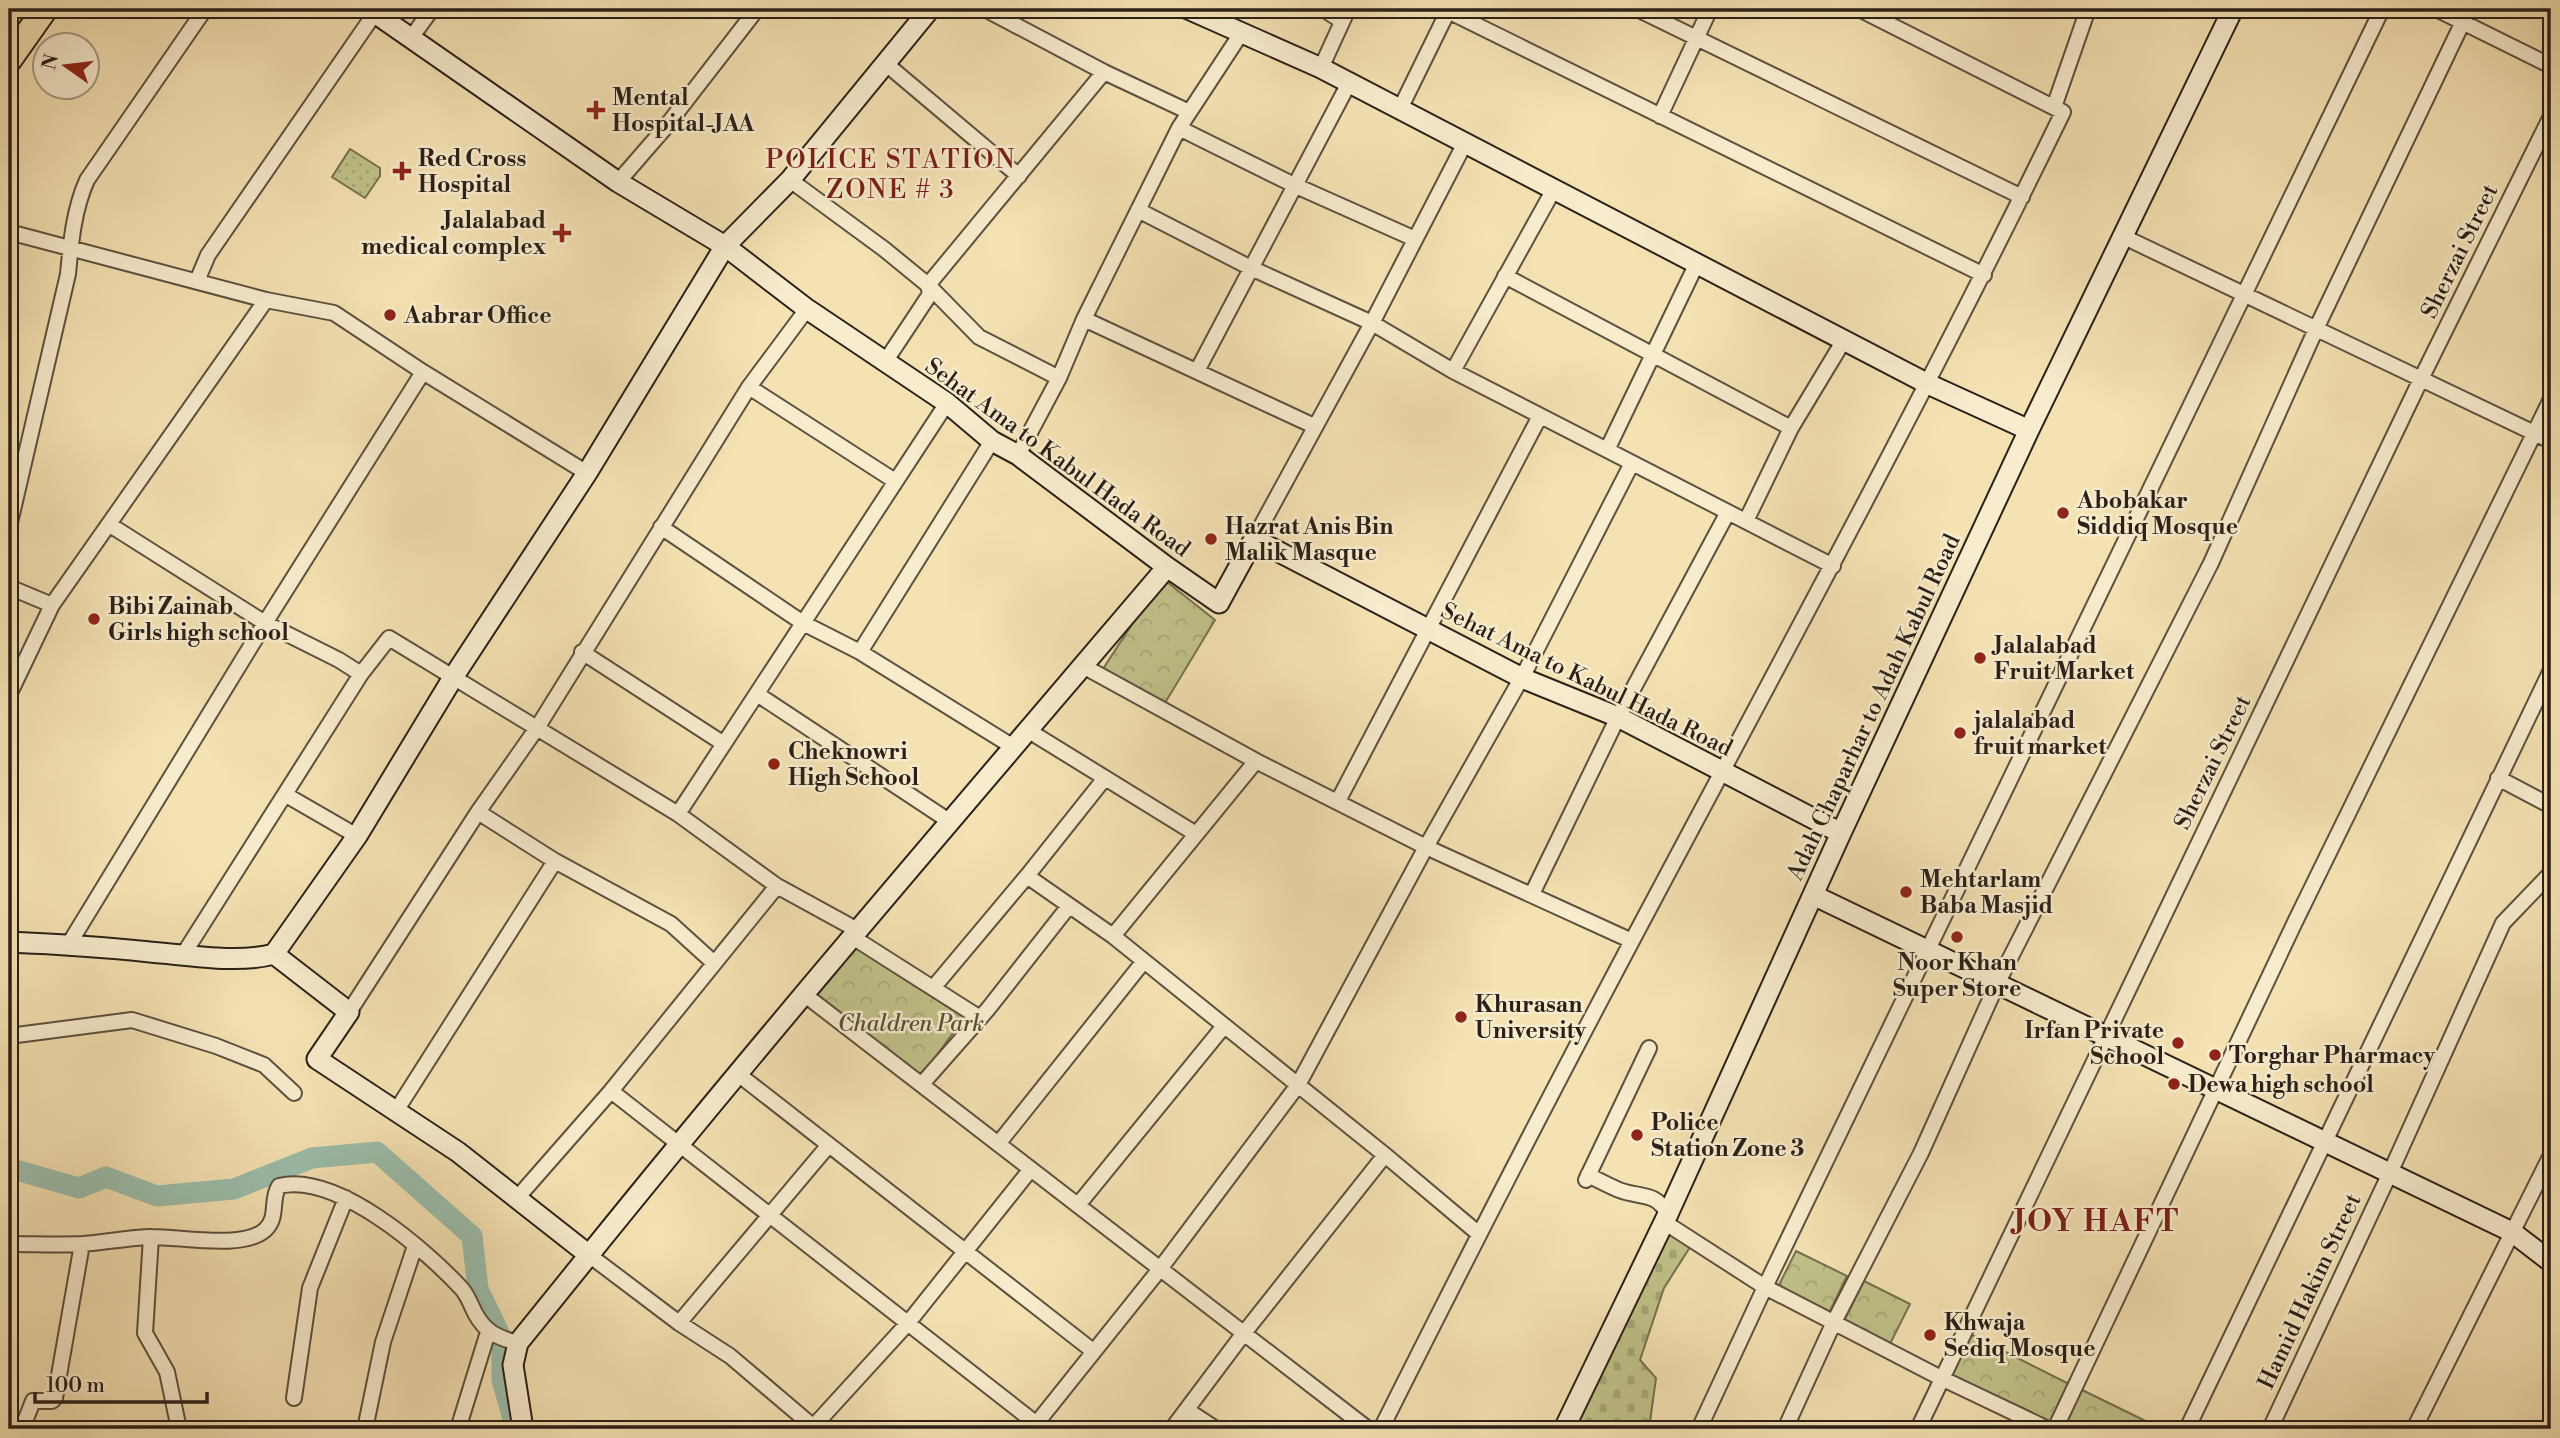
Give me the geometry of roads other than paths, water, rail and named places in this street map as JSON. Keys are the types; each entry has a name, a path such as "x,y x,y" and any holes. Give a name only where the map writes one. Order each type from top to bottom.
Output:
{"highway":[{"path":"9,34 26,9"},
{"path":"9,60 45,9"}],"main road":[{"path":"9,942 69,944 183,955 258,958 274,954 357,836 454,677 587,473 724,246 790,180 930,9"},
{"path":"1188,9 1321,68 1928,384 2029,430"},
{"name":"Adah Chaparhar to Adah Kabul Road","path":"1564,1429 1666,1218 1841,833 2029,430 2233,9"},
{"name":"Sehat Ama to Kabul Hada Road","path":"372,11 618,181 724,246 807,309 947,403 992,441 1018,455 1219,603 1254,538 1521,678 1618,718 1841,833"},
{"path":"523,1429 513,1365 518,1343 679,1144 949,821 1015,748 1167,567"},
{"path":"1813,895 2512,1232 2550,1258"},
{"path":"274,954 349,1012 317,1059 458,1152 589,1255"}],"street":[{"path":"9,527 68,274 80,196 87,180 205,9"},
{"path":"411,38 432,9"},
{"path":"618,181 664,128 757,9"},
{"path":"985,9 1104,72 1187,111"},
{"path":"1321,68 1345,15 1324,9"},
{"path":"1637,9 2022,197"},
{"path":"1660,116 1710,9"},
{"path":"1381,1429 1632,941 1928,384 2063,112 1858,9"},
{"path":"2054,107 2088,9"},
{"path":"1699,1429 2382,9"},
{"path":"2436,9 2466,15 2551,66"},
{"path":"1400,109 1448,10 1984,275"},
{"path":"197,281 208,255 372,11"},
{"path":"1784,1429 1834,1322 1921,1153 1997,984 2211,563 2317,325 2466,15"},
{"path":"1018,455 1059,378 1084,319 1187,111 1242,32"},
{"path":"885,63 1019,176"},
{"path":"928,285 1104,72"},
{"path":"1198,371 1349,83"},
{"name":"Sherzai Street","path":"1918,1429 2105,1036 2551,116"},
{"path":"1179,128 1294,185 1415,239"},
{"path":"1254,538 1372,323 1465,143"},
{"path":"790,180 928,285 979,337 1059,378"},
{"path":"1453,371 1553,189"},
{"path":"1138,210 1251,268 1372,323 1453,371 1833,566"},
{"path":"9,232 266,300 334,313 423,372 587,473"},
{"path":"2124,232 2423,377 2536,430 2551,434"},
{"path":"1607,450 1697,263"},
{"path":"1505,276 1791,428"},
{"path":"886,362 930,294 928,285"},
{"path":"9,695 52,605 266,300"},
{"path":"349,1012 478,812 537,728 749,387 807,309"},
{"path":"1084,319 1314,426"},
{"path":"1746,521 1791,428 1844,340"},
{"path":"69,944 265,623 423,372"},
{"path":"749,387 895,481"},
{"path":"2055,1429 2216,1088 2551,399"},
{"path":"678,814 947,403"},
{"path":"1338,801 1540,416"},
{"path":"2536,430 2551,441"},
{"path":"859,652 992,441"},
{"path":"611,1091 1038,1428 1093,1351 1160,1269 1298,1085 1426,847 1521,678 1632,463"},
{"path":"1532,894 1618,718 1728,512"},
{"path":"110,525 265,623 361,674"},
{"path":"661,527 803,623 859,652 1015,748"},
{"path":"9,587 52,605"},
{"path":"183,955 361,674 389,638 678,814 777,886 856,934 980,1018"},
{"path":"582,652 724,744"},
{"path":"1083,666 1256,761 1426,847 1632,941"},
{"path":"2187,1429 2551,670"},
{"path":"757,694 949,821"},
{"path":"1028,731 1196,834"},
{"path":"1113,936 1256,761"},
{"path":"933,988 1105,778"},
{"path":"2498,778 2551,806"},
{"path":"286,795 357,836"},
{"path":"478,812 555,861 671,924 714,963"},
{"path":"396,1111 555,861"},
{"name":"Hamid Hakim Street","path":"2270,1429 2503,923 2551,873"},
{"path":"1027,876 1113,936 1479,1234"},
{"path":"518,1197 611,1091 777,886"},
{"path":"922,1084 980,1018 1069,905"},
{"path":"998,1144 1144,961"},
{"path":"805,995 1368,1429"},
{"path":"9,1036 132,1020 216,1046 264,1065 294,1093"},
{"path":"1077,1205 1224,1026"},
{"path":"1649,1048 1587,1177 1622,1192 1644,1194 1662,1204 1666,1218 1765,1287 1941,1378 2048,1429"},
{"path":"738,1074 1093,1351"},
{"path":"679,1323 828,1146"},
{"path":"1172,1429 1385,1155"},
{"path":"2414,1429 2551,1155"},
{"path":"589,1255 679,1323 730,1356 815,1428 908,1323 1031,1169"},
{"path":"9,1244 82,1244 151,1237 200,1241 251,1238 265,1230 274,1218 275,1191 279,1186 288,1184 330,1191 399,1231 460,1287 488,1332 518,1343"},
{"path":"294,1398 310,1287 346,1198"},
{"path":"151,1237 145,1333 167,1372 179,1429"},
{"path":"22,1429 33,1401 52,1401 55,1398 82,1244"},
{"path":"365,1429 383,1342 415,1246"},
{"path":"458,1429 488,1332"},
{"path":"1187,1410 1216,1429"}],"waterway":[{"path":"9,1168 79,1188 106,1177 157,1196 234,1189 312,1158 377,1152 472,1236 478,1289 502,1339 502,1380 516,1429"}],"place":[{"name":"Mental Hospital-JAA","path":"596,110"},
{"name":"Red Cross Hospital","path":"402,171"},
{"name":"Jalalabad medical complex","path":"562,233"},
{"name":"Aabrar Office","path":"390,315"},
{"name":"Abobakar Siddiq Mosque","path":"2063,513"},
{"name":"Hazrat Anis Bin Malik Masque","path":"1211,539"},
{"name":"Bibi Zainab Girls high school","path":"94,619"},
{"name":"Jalalabad Fruit Market","path":"1980,658"},
{"name":"jalalabad fruit market","path":"1960,733"},
{"name":"Cheknowri High School","path":"774,764"},
{"name":"Mehtarlam Baba Masjid","path":"1906,892"},
{"name":"Noor Khan Super Store","path":"1957,937"},
{"name":"Khurasan University","path":"1461,1017"},
{"name":"Irfan Private School","path":"2178,1043"},
{"name":"Torghar Pharmacy","path":"2215,1055"},
{"name":"Dewa high school","path":"2174,1084"},
{"name":"Police Station Zone 3","path":"1637,1135"},
{"name":"Khwaja Sediq Mosque","path":"1930,1335"}],"district":[{"name":"POLICE STATION ZONE # 3","path":"891,174"},
{"name":"JOY HAFT","path":"2097,1221"}],"park label":[{"name":"Chaldren Park","path":"911,1023"}]}
